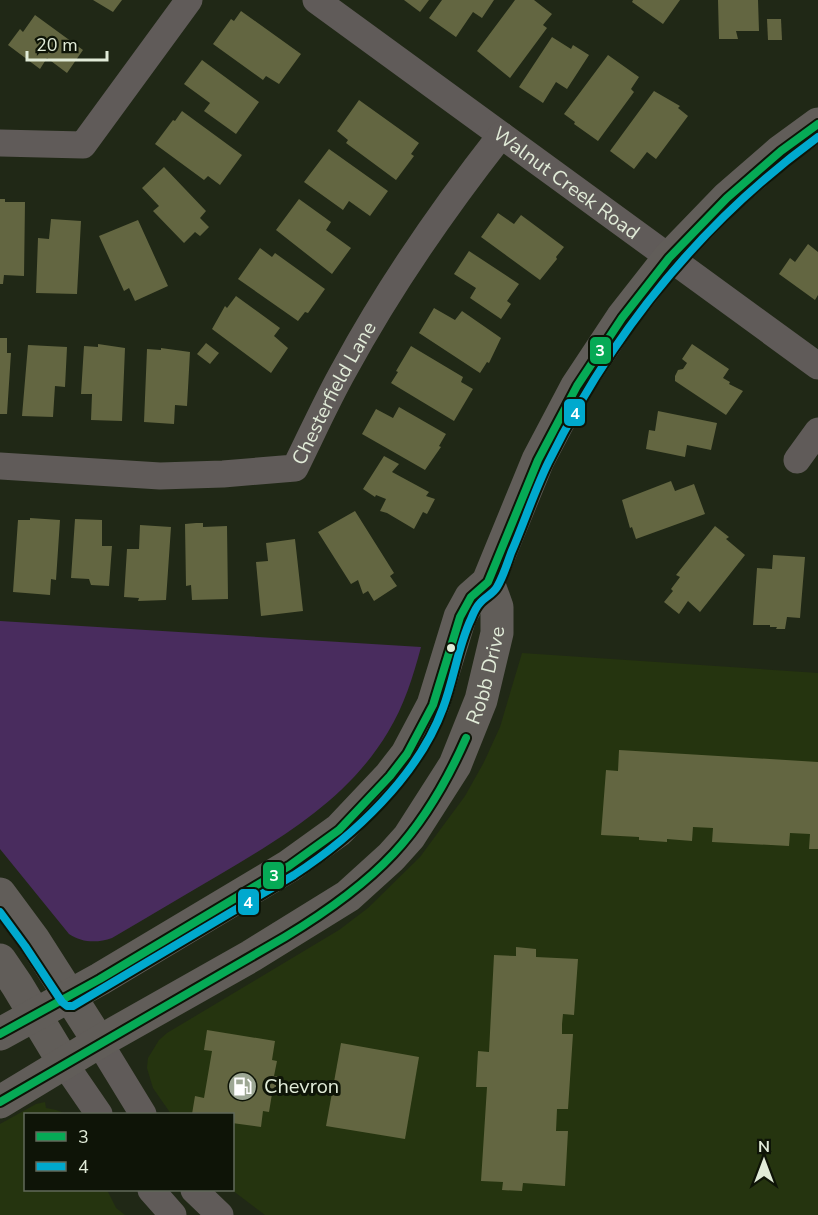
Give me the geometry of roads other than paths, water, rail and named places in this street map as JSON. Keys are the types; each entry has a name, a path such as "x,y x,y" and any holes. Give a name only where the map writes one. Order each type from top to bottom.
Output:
{"main road":[{"name":"Robb Drive","path":"0,1034 70,996 289,866 339,830 384,783 407,754 433,705 460,617 471,597 488,582 538,460 577,386 622,318 669,258 728,198 781,152 818,124"},
{"name":"Robb Drive","path":"0,1102 99,1042 251,956 348,896 376,873 409,837 455,765 481,700 497,633 497,607 488,582"},
{"path":"0,894 34,940 99,1042"},
{"path":"0,960 64,1063"}],"street":[{"path":"0,143 83,145 189,0"},
{"name":"Walnut Creek Road","path":"316,0 818,366"},
{"name":"Chesterfield Lane","path":"0,466 160,476 295,468 344,370 401,274 462,185 501,135"},
{"path":"797,460 818,431"},
{"path":"99,1042 142,1113"},
{"path":"64,1063 98,1113"},
{"path":"152,1191 173,1215"},
{"path":"195,1191 220,1215"}],"place":[{"name":"Chevron","path":"243,1086"}]}
